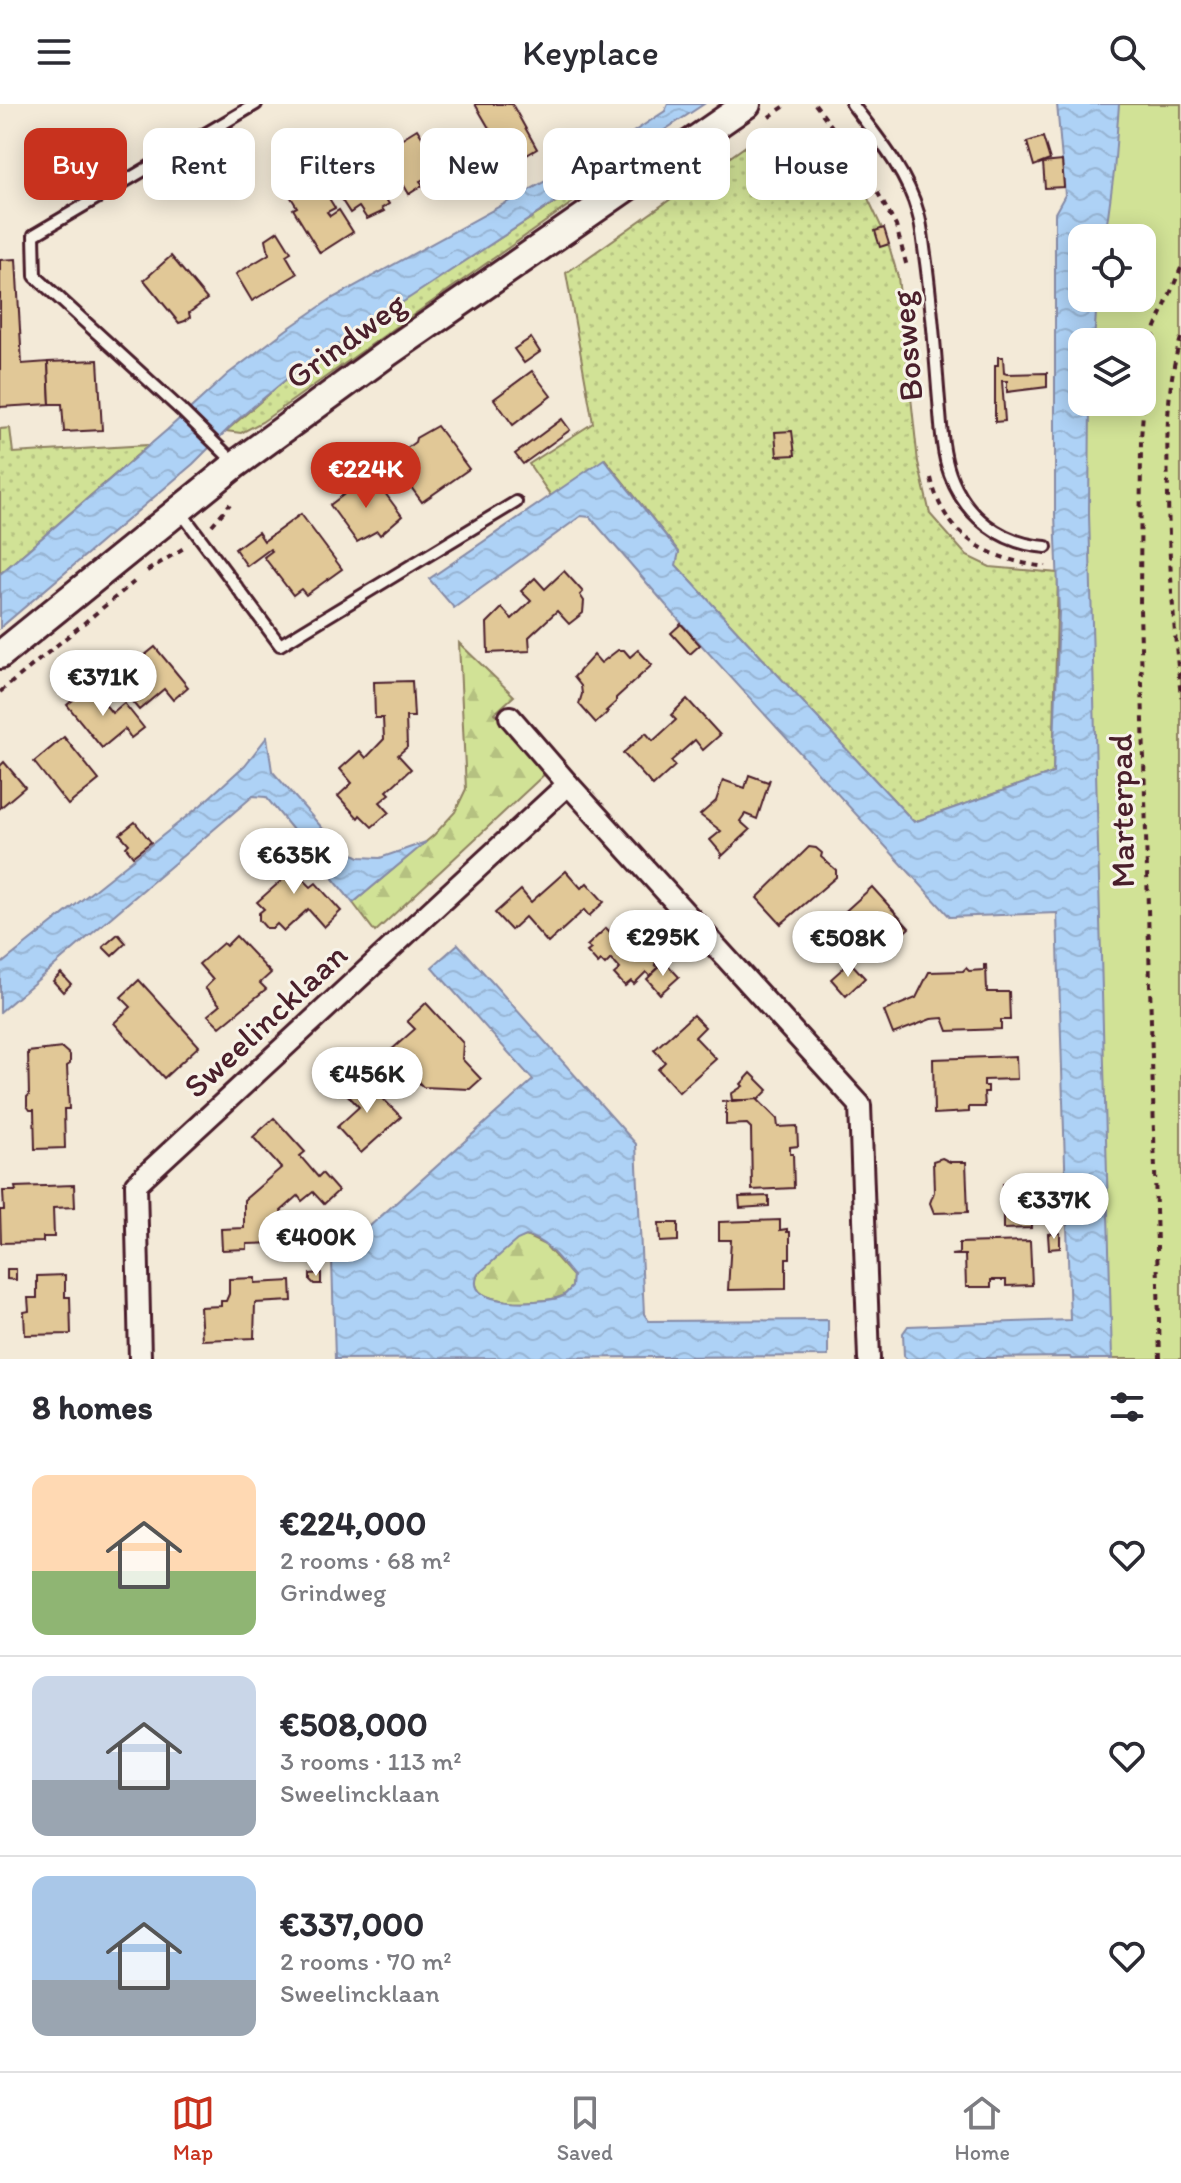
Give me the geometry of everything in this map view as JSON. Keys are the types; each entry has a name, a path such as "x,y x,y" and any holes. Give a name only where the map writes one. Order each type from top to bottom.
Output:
{"street":[{"name":"Grindweg","path":"0,655 179,510 230,458 747,104"},
{"path":"510,717 860,1105 869,1359"},
{"name":"Sweelincklaan","path":"140,1359 136,1184 568,784"}],"lane":[{"path":"230,458 35,276 34,235 256,104"},
{"name":"Bosweg","path":"852,104 892,159 918,212 928,275 949,473 964,501 980,521 1004,538 1046,547"},
{"path":"179,510 280,645 516,502"}],"path":[{"name":"Marterpad","path":"1160,1359 1140,609 1141,438 1147,363 1156,327 1181,268"},
{"path":"1181,338 1172,369 1167,460 1169,571 1181,697"},
{"path":"0,692 150,569 200,538"}],"green space":[{"path":"1073,104 1181,104 1181,1359 1097,1359 1079,416 1156,416 1156,328 1077,328 1077,312 1156,312 1156,224 1075,224"},
{"path":"746,146 746,200 869,200 887,239 898,277 918,462 930,514 967,556 990,567 1058,573 1053,773 914,822 675,564 679,552 605,459 551,496 529,464 593,423 566,273 669,200 730,200 730,157"},
{"path":"559,200 576,200 262,422 241,433 226,431 289,377"},
{"path":"10,428 13,453 149,445 0,574 0,429"},
{"path":"459,643 514,696 495,713 547,772 375,932 353,903 434,835 455,812 466,789"},
{"path":"526,1236 545,1245 573,1276 572,1287 563,1296 542,1301 509,1301 482,1294 476,1286 478,1274 517,1239"}],"water":[{"path":"668,104 704,104 668,128 639,128 665,111"},
{"path":"1057,104 1119,104 1107,224 1068,224 1068,312 1096,312 1095,328 1068,328 1068,416 1090,416 1089,514 1112,1359 907,1359 904,1356 903,1333 908,1326 1070,1320 1057,913 950,917 684,626 590,517 581,516 454,608 429,579 604,459 679,552 676,565 914,822 1053,773 1059,612 1055,514 1055,213 1065,195"},
{"path":"543,183 543,200 558,200 289,377 236,421 193,464 0,628 0,574 228,374 331,299 511,200 527,200 527,191"},
{"path":"267,737 272,771 338,846 359,857 380,858 426,842 353,903 266,797 253,796 0,1012 0,965 201,805 245,765"},
{"path":"458,944 636,1144 644,1314 649,1321 828,1320 828,1356 335,1359 332,1260 533,1080 432,967","holes":["526,1236 534,1238 552,1252 573,1276 568,1292 555,1299 526,1302 494,1299 482,1294 476,1286 478,1274 517,1240"]}],"building":[{"path":"475,104 512,104 525,128 489,128"},
{"path":"417,129 420,134 420,187 409,194 404,186 404,137"},
{"path":"527,131 537,149 527,155"},
{"path":"1043,137 1050,160 1034,166 1027,142"},
{"path":"1062,161 1064,187 1045,188 1043,163"},
{"path":"293,200 330,200 335,208 327,212 330,216 339,210 353,232 320,253 293,209 297,207"},
{"path":"342,200 387,200 389,204 382,208 384,211 367,219 359,207 350,213"},
{"path":"884,228 889,244 880,247 875,231"},
{"path":"278,231 291,252 286,255 297,274 252,301 236,274 269,254 266,239"},
{"path":"171,256 207,299 189,313 190,317 179,323 144,280"},
{"path":"16,259 22,364 48,362 50,404 0,407 0,260"},
{"path":"531,338 540,352 524,363 514,349"},
{"path":"998,357 1003,357 1004,373 1007,374 1047,373 1047,387 1007,392 1007,381 1002,381 1005,421 995,422 995,365 998,365"},
{"path":"98,360 102,430 64,432 62,404 50,404 48,362"},
{"path":"532,371 551,396 513,425 494,399"},
{"path":"562,419 570,430 523,464 515,454"},
{"path":"437,426 469,469 422,502 391,460 416,438"},
{"path":"792,431 795,455 777,456 775,432"},
{"path":"371,474 402,516 380,535 377,531 357,542 330,505"},
{"path":"301,514 342,569 306,595 301,589 293,595 264,557 272,551 270,549 247,566 235,549 258,532 264,541"},
{"path":"564,571 583,592 580,595 584,601 583,613 569,624 557,611 529,637 530,651 488,653 487,623 502,608 512,619 531,601 521,591 535,578 545,589"},
{"path":"681,624 700,645 690,654 671,633"},
{"path":"155,647 188,687 173,700 164,689 139,710 114,680"},
{"path":"618,650 624,650 630,657 638,650 652,665 616,698 608,712 596,723 579,704 581,686 574,677 594,655 601,663"},
{"path":"412,681 414,717 406,717 407,747 398,755 411,769 387,791 390,794 380,802 389,812 372,827 360,815 358,818 338,796 352,783 340,769 360,751 366,758 384,739 383,718 375,718 374,682"},
{"path":"90,686 112,713 124,703 144,728 131,738 125,729 102,748 67,705"},
{"path":"687,699 720,735 703,750 695,740 671,761 675,766 653,786 623,753 646,733 653,741 676,720 671,715"},
{"path":"64,737 99,780 68,805 34,762"},
{"path":"4,762 25,787 0,808 0,766"},
{"path":"749,775 768,782 770,779 757,819 745,814 740,821 750,830 720,858 722,854 710,840 721,831 700,815 716,801 723,780 745,788"},
{"path":"135,822 151,842 133,856 126,847 129,844 120,834"},
{"path":"809,847 822,853 821,857 836,870 836,877 781,924 757,898"},
{"path":"284,848 308,874 303,879 311,887 316,883 341,911 324,927 308,909 284,931 277,924 266,928 259,920 259,913 264,909 257,902 282,880 267,864"},
{"path":"566,871 581,888 587,883 604,902 589,916 584,910 548,943 525,917 511,930 495,913 521,890 531,902"},
{"path":"872,887 909,928 889,946 871,927 859,939 839,917"},
{"path":"624,923 648,946 646,948 658,961 655,964 658,968 650,976 646,972 634,984 631,981 625,986 614,974 620,969 611,959 605,965 601,961 598,964 587,952 591,949 587,946 606,928 612,934"},
{"path":"118,934 126,943 112,956 103,947"},
{"path":"236,936 271,973 260,983 266,989 220,1027 208,1015 220,1005 205,988 213,980 199,964"},
{"path":"665,962 679,977 660,994 647,979"},
{"path":"850,962 865,978 846,996 831,979"},
{"path":"984,965 987,992 1009,992 1010,1020 1001,1020 1001,1029 948,1031 943,1018 931,1019 893,1034 884,1011 916,998 929,972 963,971 966,968 969,971 984,970"},
{"path":"61,973 71,984 63,992 53,981"},
{"path":"139,980 199,1046 164,1078 114,1023 131,1007 121,997"},
{"path":"426,1003 463,1043 462,1059 481,1079 470,1089 423,1087 390,1051 415,1029 407,1021"},
{"path":"693,1015 705,1027 695,1037 716,1059 679,1092 658,1069 665,1062 654,1050"},
{"path":"62,1048 70,1055 67,1066 69,1109 64,1109 65,1148 35,1149 34,1110 27,1106 28,1052"},
{"path":"1016,1056 1017,1079 984,1080 984,1086 988,1086 988,1092 984,1092 985,1107 969,1107 969,1112 934,1114 933,1059"},
{"path":"751,1073 768,1090 758,1100 732,1100 731,1094 743,1086 741,1084"},
{"path":"360,1075 401,1117 361,1153 337,1127 359,1107 343,1090"},
{"path":"757,1099 777,1119 778,1127 797,1126 798,1146 790,1147 794,1188 752,1190 751,1128 747,1124 726,1125 726,1102"},
{"path":"274,1118 305,1152 300,1156 318,1177 322,1173 338,1191 324,1204 313,1192 302,1201 298,1196 281,1211 282,1215 277,1221 277,1243 247,1244 247,1249 222,1250 221,1229 244,1228 244,1200 281,1168 253,1137"},
{"path":"942,1158 950,1162 966,1162 968,1212 934,1213 930,1203 934,1192 933,1161"},
{"path":"1003,1184 1030,1184 1031,1228 1003,1229"},
{"path":"74,1185 75,1207 53,1208 54,1237 43,1237 43,1242 1,1243 3,1191 16,1191 15,1187"},
{"path":"769,1196 769,1206 740,1208 739,1197"},
{"path":"780,1220 780,1230 790,1232 786,1289 728,1290 731,1240 719,1240 719,1222"},
{"path":"659,1223 678,1223 678,1241 660,1242"},
{"path":"1060,1233 1060,1248 1049,1249 1048,1234"},
{"path":"1030,1241 1032,1285 1006,1286 1006,1280 991,1280 991,1287 966,1287 965,1255 951,1255 959,1254 959,1243"},
{"path":"7,1269 16,1269 16,1280 7,1279"},
{"path":"321,1273 321,1284 310,1280 310,1274"},
{"path":"65,1275 65,1297 70,1297 71,1334 25,1335 24,1312 29,1311 28,1298 37,1298 37,1276"},
{"path":"255,1278 255,1283 291,1281 292,1301 255,1303 256,1338 202,1340 200,1307 221,1306 221,1301 226,1301 229,1294 229,1279"}]}
